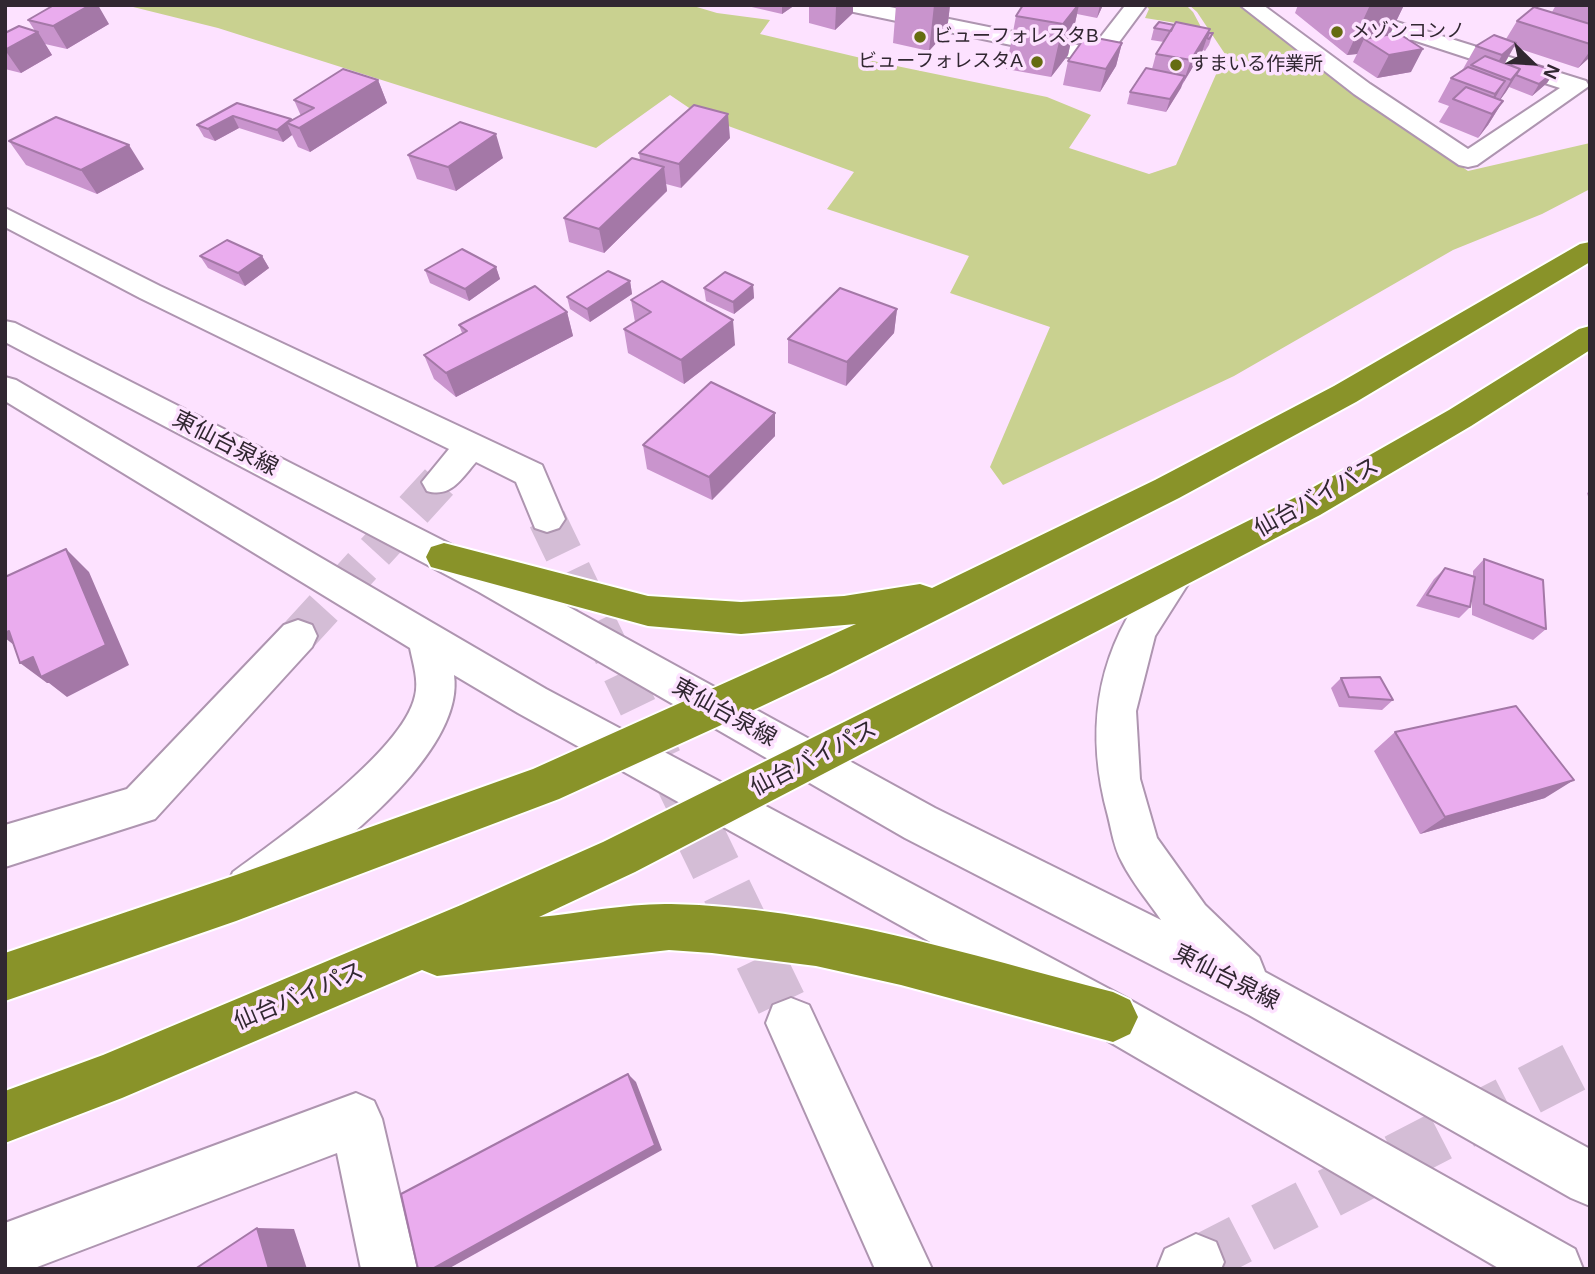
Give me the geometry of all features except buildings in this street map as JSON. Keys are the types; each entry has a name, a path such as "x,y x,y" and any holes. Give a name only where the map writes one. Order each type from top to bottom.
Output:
{"highway":[{"path":"5,977 236,898 544,785 716,708 958,593 1167,489 1333,400 1590,250"},
{"name":"仙台バイパス","path":"5,1117 104,1080 396,956 619,857 1308,506 1460,418 1590,336"},
{"path":"444,557 648,611 727,617 844,611 958,593"},
{"path":"396,956 669,926 828,945 901,961 1113,1017"}],"street":[{"path":"849,5 1097,56 1135,7 1133,5"},
{"path":"937,22 954,5"},
{"path":"1254,6 1362,89 1468,160 1578,86 1377,22 1351,5"},
{"path":"5,216 150,292 530,474 547,519"},
{"name":"東仙台泉線","path":"5,330 444,557 919,822 1266,998 1590,1179"},
{"path":"5,387 532,701 1113,1017 1555,1269"},
{"path":"439,482 472,446"},
{"path":"1177,573 1137,632 1116,711 1119,779 1138,848 1189,920 1266,998"},
{"path":"5,846 139,805 298,636"},
{"path":"236,898 349,809 418,735 436,695 428,639"},
{"path":"791,1023 904,1269"},
{"path":"5,1251 356,1119 389,1269"}],"green space":[{"path":"125,5 690,5 717,13 770,20 760,34 882,63 1047,97 1091,115 1069,148 1149,174 1176,165 1225,54 1197,12 1189,5 1241,5 1306,56 1468,171 1590,143 1590,189 1542,214 1453,250 1234,376 1003,485 990,467 1050,327 950,293 969,256 827,209 854,172 701,116 670,95 596,148 218,28"},
{"path":"1145,5 1186,5 1201,27 1145,18 1149,9"}],"tunnel":[{"path":"298,636 439,482"},
{"path":"547,519 695,825"},
{"path":"694,823 791,1023"},
{"path":"1196,1262 1590,1059"}],"place":[{"name":"メゾンコンノ","path":"1337,32"},
{"name":"ビューフォレスタB","path":"920,37"},
{"name":"ビューフォレスタA","path":"1037,62"},
{"name":"すまいる作業所","path":"1176,65"}]}
